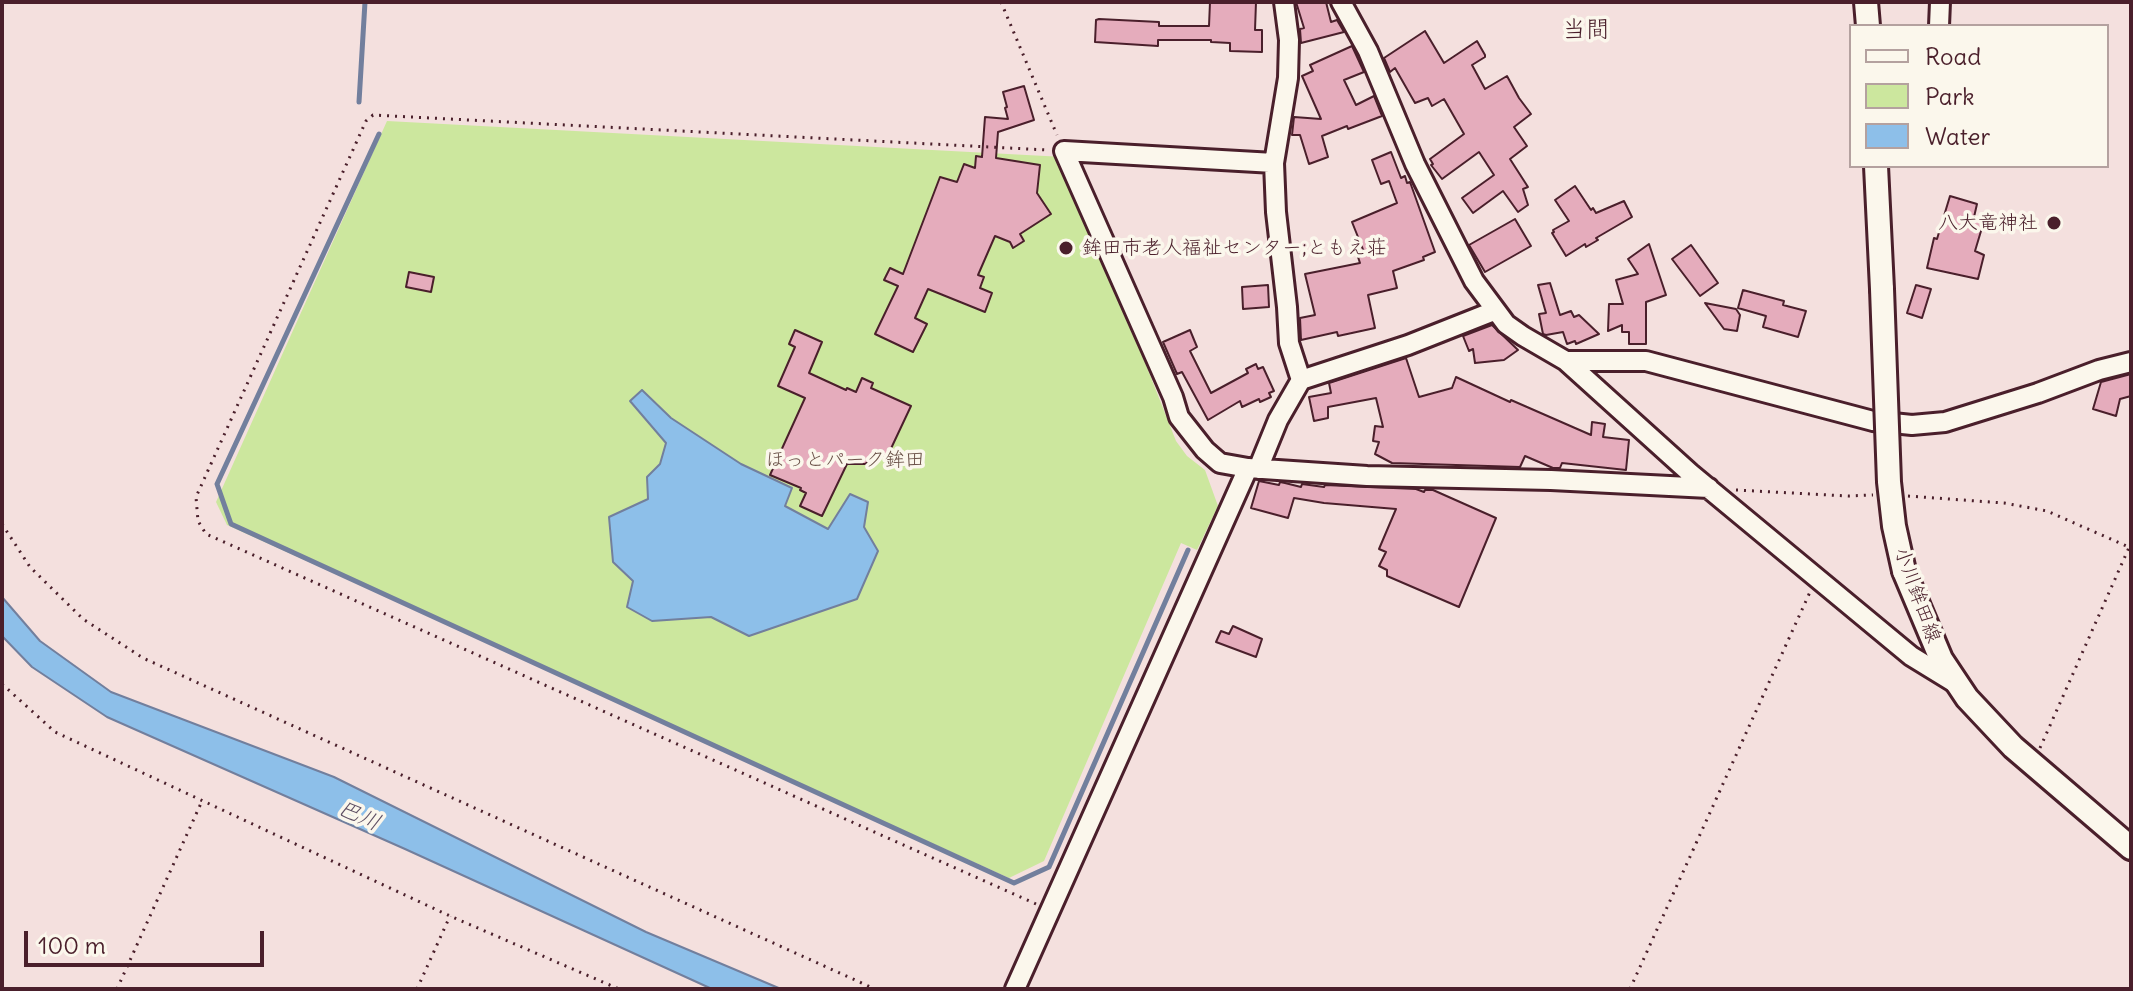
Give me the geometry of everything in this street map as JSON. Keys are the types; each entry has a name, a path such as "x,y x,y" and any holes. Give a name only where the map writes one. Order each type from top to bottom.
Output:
{"main road":[{"path":"1866,2 1868,24"},
{"name":"小川鉾田線","path":"1877,168 1889,482 1904,571 1930,636 1955,683 1980,714 2131,848"}],"street":[{"path":"1284,2 1289,40 1288,78 1274,163 1276,212 1289,343 1301,380"},
{"path":"1341,2 1368,51 1431,198 1474,281 1494,311 1523,336 1566,361 1709,488 1911,656 1955,683"},
{"path":"1939,24 1940,2"},
{"path":"1274,163 1064,151 1173,397 1179,417 1205,450 1220,463 1253,469 1367,476 1551,480 1709,488"},
{"path":"1015,989 1253,469 1301,380 1408,345 1494,311"},
{"path":"1566,361 1646,361 1873,421 1912,425 1945,422 2131,362"}],"path":[{"path":"1001,2 1064,151 373,115 366,121 196,497 198,521 206,534 1050,910"},
{"path":"1709,488 1876,495"},
{"path":"1904,495 2004,503 2047,511 2130,546 2033,763"},
{"path":"2,524 30,567 83,619 143,658 875,989"},
{"path":"1630,989 1816,577"},
{"path":"2,684 55,732 450,916 619,989"},
{"path":"117,989 202,801"},
{"path":"417,989 450,916"}],"green space":[{"name":"ほっとパーク鉾田","path":"387,121 1064,157 1176,441 1187,456 1205,470 1218,506 1197,550 1181,543 1044,861 1009,878 227,525 216,502"}],"water":[{"path":"642,390 671,418 741,464 792,488 785,506 828,529 850,494 868,502 864,527 878,551 857,599 749,636 711,617 652,621 627,607 633,581 613,562 609,517 648,499 647,477 660,464 666,443 630,401"},
{"name":"巴川","path":"2,597 40,641 111,692 334,777 646,932 781,989 712,989 107,717 32,667 2,636"}],"building":[{"path":"1210,2 1256,2 1255,30 1262,30 1262,52 1230,51 1230,43 1211,40 1158,40 1158,46 1095,42 1096,20 1099,19 1159,22 1159,26 1209,26"},
{"path":"1296,2 1326,2 1331,22 1337,20 1344,32 1301,43 1300,29 1304,28"},
{"path":"1425,31 1444,63 1477,41 1485,57 1472,65 1485,89 1507,76 1531,114 1514,127 1527,146 1510,159 1528,187 1523,189 1528,205 1518,212 1503,191 1473,213 1462,198 1494,175 1479,152 1442,179 1431,165 1430,159 1464,134 1444,99 1432,106 1428,98 1415,103 1395,68 1390,72 1384,58"},
{"path":"1352,46 1364,72 1344,80 1356,105 1374,96 1382,116 1322,136 1328,157 1309,164 1300,135 1292,135 1294,117 1321,119 1302,76 1313,71 1310,65"},
{"path":"1024,86 1034,120 998,132 996,158 1040,165 1037,193 1051,214 1020,234 1024,241 1013,248 1010,242 995,236 978,275 984,277 980,288 992,293 985,312 928,289 915,318 927,324 913,352 875,334 898,286 884,280 890,268 903,274 940,177 957,182 964,164 975,168 976,156 982,157 985,117 1008,119 1003,92"},
{"path":"1391,152 1401,178 1405,176 1407,183 1410,182 1435,252 1423,257 1424,260 1393,271 1397,288 1368,295 1375,328 1301,340 1300,318 1315,315 1305,274 1360,263 1358,257 1364,252 1352,222 1397,203 1389,181 1381,184 1372,160"},
{"path":"1575,186 1596,213 1624,201 1632,217 1596,238 1598,240 1566,256 1552,233 1569,221 1555,200"},
{"path":"1950,196 1977,204 1974,217 1984,221 1975,251 1984,255 1978,279 1927,268 1934,238 1937,239"},
{"path":"1515,219 1531,246 1485,272 1469,245"},
{"path":"1649,244 1666,295 1646,302 1646,344 1629,344 1629,332 1622,332 1622,325 1608,331 1609,304 1623,304 1616,280 1638,274 1628,259"},
{"path":"1691,245 1718,283 1700,296 1672,259"},
{"path":"409,272 434,277 431,292 406,287"},
{"path":"1550,283 1560,315 1571,311 1574,317 1579,315 1599,334 1576,344 1575,341 1567,344 1563,332 1543,334 1539,314 1546,313 1538,285"},
{"path":"1268,285 1269,307 1243,309 1242,287"},
{"path":"1916,285 1931,289 1922,318 1907,313"},
{"path":"1743,290 1784,301 1783,305 1806,311 1798,337 1763,327 1766,316 1738,308"},
{"path":"1705,303 1736,309 1740,315 1737,331 1724,329"},
{"path":"1492,325 1518,350 1504,360 1475,363 1473,349 1469,351 1463,336"},
{"name":"ほっとパーク鉾田","path":"795,330 822,342 809,373 856,392 862,378 873,383 871,388 911,406 887,457 879,454 865,464 847,464 822,516 800,506 806,493 801,488 770,475 805,398 778,386 795,347 789,344"},
{"path":"1190,330 1197,347 1190,351 1211,393 1248,373 1246,369 1256,364 1258,369 1263,367 1274,391 1269,393 1271,397 1242,407 1240,401 1208,420 1182,372 1177,374 1163,342"},
{"path":"1406,358 1419,397 1452,388 1456,377 1591,435 1592,422 1605,424 1603,437 1629,440 1626,470 1562,463 1560,468 1553,468 1525,456 1520,467 1392,463 1375,454 1379,442 1373,441 1375,426 1383,427 1376,398 1328,407 1328,418 1314,421 1309,397 1331,393 1329,383"},
{"path":"2131,374 2131,396 2120,399 2116,416 2093,409 2101,382"},
{"path":"1259,481 1301,487 1302,484 1416,489 1424,492 1433,490 1496,518 1459,607 1387,576 1387,570 1379,566 1386,552 1379,549 1396,509 1294,498 1288,518 1251,508"},
{"path":"1233,626 1262,639 1256,657 1216,642 1221,631 1229,634"}],"waterway":[{"path":"359,102 365,2"},
{"path":"379,134 217,484 231,524 1014,883 1049,867 1188,550"}],"place":[{"name":"八大竜神社","path":"2054,223"},
{"name":"鉾田市老人福祉センター;ともえ荘","path":"1066,248"}],"district":[{"name":"当間","path":"1586,30"}]}
